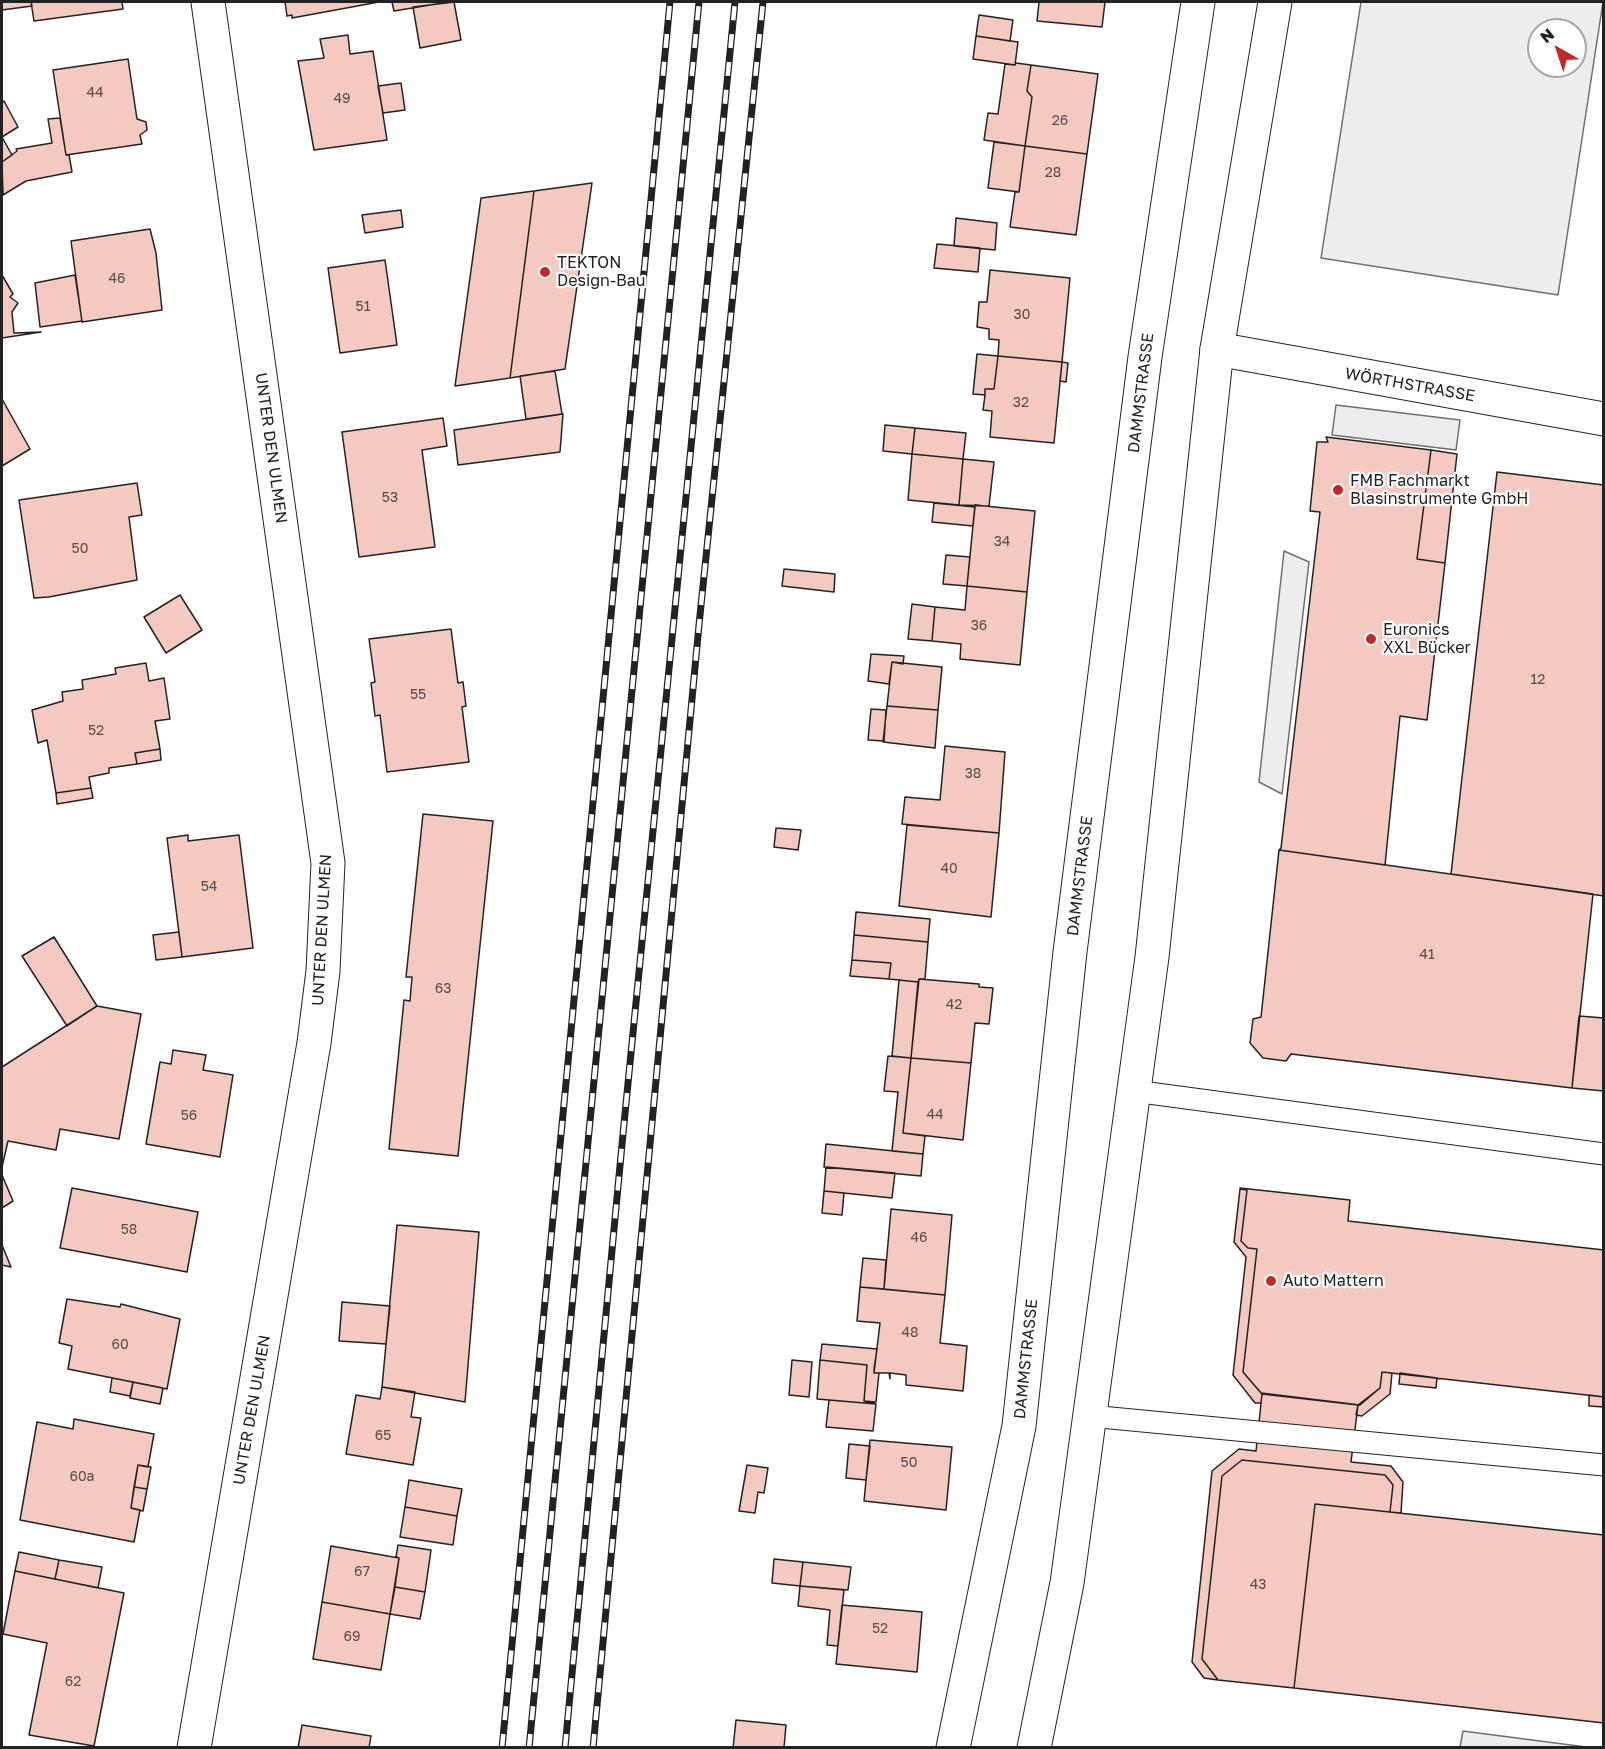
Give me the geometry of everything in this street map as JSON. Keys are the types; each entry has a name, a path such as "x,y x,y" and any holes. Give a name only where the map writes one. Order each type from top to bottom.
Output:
{"street":[{"name":"UNTER DEN ULMEN","path":"194,1748 314,1043 323,971 328,863 208,2"},
{"name":"DAMMSTRASSE","path":"953,1748 1019,1426 1072,940 1145,357 1198,2"},
{"path":"1034,1748 1067,1583 1155,933 1217,350 1275,2"},
{"name":"WÖRTHSTRASSE","path":"1217,350 1604,419"}],"lane":[{"path":"1134,1091 1604,1154"},
{"path":"1090,1416 1604,1465"}],"shaded area":[{"path":"1361,2 1603,2 1558,295 1321,258"},
{"path":"1336,405 1460,420 1456,450 1332,435"},
{"path":"1284,551 1309,562 1282,794 1259,782"},
{"path":"1463,1731 1586,1747 1460,1747"}],"building":[{"path":"2,2 31,2 32,6 2,10"},
{"path":"31,2 122,2 123,9 34,21"},
{"path":"285,2 379,2 292,18 292,15 287,16"},
{"path":"392,2 448,2 394,11"},
{"path":"454,2 461,40 420,48 413,7"},
{"path":"1039,2 1105,2 1102,27 1037,21"},
{"path":"979,15 1013,20 1010,41 976,36"},
{"path":"348,35 350,54 373,51 387,140 314,150 298,61 324,58 320,39"},
{"path":"976,36 1018,42 1015,65 973,59"},
{"path":"128,59 137,119 146,122 147,130 140,135 142,144 66,155 53,70"},
{"path":"1016,63 1031,65 1027,91 1032,97 1025,146 984,140 988,113 998,114 1005,64 1015,65"},
{"path":"1031,65 1098,74 1087,154 1025,146 1032,97 1027,91"},
{"path":"401,83 405,110 383,113 378,86"},
{"path":"4,101 18,127 2,137 2,103"},
{"path":"60,118 66,155 69,155 72,172 26,181 3,195 2,162 17,151 16,149 52,143 48,119"},
{"path":"2,137 12,155 2,162"},
{"path":"994,142 1025,146 1019,192 988,188"},
{"path":"1025,146 1087,154 1076,235 1010,227 1015,192 1019,192"},
{"path":"592,183 565,369 510,378 534,191"},
{"path":"534,191 510,378 455,386 481,198"},
{"path":"401,210 403,227 365,233 362,215"},
{"path":"956,218 997,223 995,250 954,246"},
{"path":"150,229 156,253 162,310 82,322 71,241"},
{"path":"937,244 980,248 978,272 934,268"},
{"path":"385,260 397,345 340,353 328,268"},
{"path":"990,270 1070,278 1062,362 998,356 999,340 989,339 989,329 977,327 979,302 987,302"},
{"path":"2,275 13,294 10,297 18,303 12,312 14,333 41,332 2,338"},
{"path":"75,275 82,321 40,327 35,283"},
{"path":"977,354 998,356 994,389 985,389 985,395 973,394"},
{"path":"998,356 1062,362 1054,443 990,437 992,411 983,410 985,389 994,389"},
{"path":"1062,362 1068,363 1066,382 1060,381"},
{"path":"555,371 562,414 526,419 520,376"},
{"path":"2,399 30,449 2,466"},
{"path":"563,414 560,452 458,465 454,430"},
{"path":"443,418 447,446 422,450 435,547 359,557 342,432"},
{"path":"885,425 915,428 912,454 883,451"},
{"path":"915,428 966,433 963,459 912,454"},
{"name":"Euronics XXL Bücker","path":"1326,437 1431,450 1417,559 1445,563 1427,720 1400,716 1385,865 1279,850 1320,512 1310,511 1317,442 1328,442"},
{"path":"1431,450 1457,454 1445,563 1417,559"},
{"path":"912,454 963,459 959,505 908,500"},
{"path":"963,459 994,462 989,506 959,505"},
{"path":"1497,472 1604,485 1604,896 1451,874"},
{"path":"137,483 142,515 129,517 137,580 34,598 19,500"},
{"path":"934,503 975,507 973,526 932,522"},
{"path":"975,505 1035,511 1027,592 967,586"},
{"path":"946,555 970,557 967,586 943,584"},
{"path":"784,569 835,574 834,592 782,586"},
{"path":"967,586 1027,592 1020,665 960,659 961,644 932,641 935,607 965,610"},
{"path":"180,595 202,630 166,653 144,617"},
{"path":"912,604 935,607 932,641 908,639"},
{"path":"451,629 458,683 463,682 466,706 462,707 469,762 387,772 380,715 375,716 371,683 375,682 369,639"},
{"path":"871,654 904,656 903,664 892,662 889,684 868,681"},
{"path":"892,662 942,667 938,710 887,706"},
{"path":"146,663 149,681 164,678 170,719 155,721 160,749 135,753 137,764 109,768 109,773 89,777 91,788 56,793 47,740 38,743 32,710 63,701 62,692 83,689 82,680 116,674 115,668"},
{"path":"887,706 938,710 935,748 883,742"},
{"path":"871,709 886,710 884,741 868,740"},
{"path":"945,746 1005,752 999,833 902,824 905,797 940,800"},
{"path":"160,749 161,760 137,764 135,753"},
{"path":"91,788 93,798 57,804 56,793"},
{"path":"423,814 493,821 458,1156 389,1149 404,1000 410,1001 412,977 406,977"},
{"path":"907,825 999,833 991,917 899,906"},
{"path":"776,828 801,830 798,850 774,847"},
{"path":"188,835 188,841 239,835 253,948 182,957 167,838"},
{"path":"1279,850 1593,894 1572,1088 1291,1054 1286,1061 1263,1058 1250,1043 1253,1019 1261,1017"},
{"path":"856,912 930,919 928,942 854,935"},
{"path":"179,932 182,957 156,960 153,935"},
{"path":"854,935 928,942 925,979 919,979 918,982 889,979 891,963 852,960"},
{"path":"54,937 97,1006 67,1026 22,956"},
{"path":"852,960 891,963 889,979 850,976"},
{"path":"919,979 979,984 979,987 993,988 989,1024 975,1023 971,1063 911,1058"},
{"path":"899,980 918,982 911,1058 892,1056"},
{"path":"97,1006 141,1014 119,1139 60,1129 56,1150 8,1141 2,1167 2,1067"},
{"path":"1579,1016 1604,1018 1604,1091 1572,1088"},
{"path":"173,1050 206,1055 203,1070 233,1075 220,1157 146,1144 160,1062 171,1064"},
{"path":"888,1056 911,1058 903,1133 925,1136 923,1154 892,1151 898,1092 884,1091"},
{"path":"911,1058 971,1063 963,1140 903,1133"},
{"path":"826,1144 923,1154 921,1176 824,1167"},
{"path":"826,1167 895,1173 892,1198 824,1191"},
{"path":"2,1175 13,1201 2,1208"},
{"path":"72,1188 198,1212 187,1272 60,1248"},
{"path":"1240,1188 1350,1200 1348,1221 1604,1250 1604,1397 1382,1372 1380,1388 1360,1405 1261,1393 1243,1372 1257,1249 1248,1248 1241,1241 1247,1190"},
{"path":"1240,1189 1247,1190 1241,1241 1248,1248 1257,1249 1243,1372 1262,1394 1261,1403 1255,1403 1233,1375 1246,1257 1234,1242"},
{"path":"824,1191 844,1193 842,1215 822,1213"},
{"path":"891,1209 952,1215 945,1295 884,1289"},
{"path":"397,1225 479,1232 465,1402 382,1387"},
{"path":"2,1245 11,1267 2,1265"},
{"path":"863,1258 886,1260 884,1289 860,1287"},
{"path":"860,1287 945,1295 940,1343 967,1346 963,1391 906,1385 906,1375 890,1373 890,1379 889,1373 874,1373 880,1323 857,1321"},
{"path":"67,1299 120,1307 121,1304 180,1319 167,1389 68,1369 72,1346 59,1343"},
{"path":"342,1302 390,1306 386,1344 339,1341"},
{"path":"822,1344 877,1349 874,1369 874,1373 879,1373 876,1402 864,1401 867,1365 820,1360"},
{"path":"792,1360 812,1362 809,1397 789,1395"},
{"path":"820,1360 867,1365 864,1401 876,1404 817,1399"},
{"path":"1382,1372 1392,1373 1390,1394 1362,1416 1356,1415 1358,1405 1380,1388"},
{"path":"1400,1373 1437,1378 1436,1388 1399,1384"},
{"path":"112,1378 133,1382 130,1396 110,1392"},
{"path":"133,1382 163,1388 160,1404 130,1398"},
{"path":"382,1387 415,1392 411,1417 421,1418 413,1465 346,1454 356,1395 380,1399"},
{"path":"1262,1394 1358,1405 1351,1462 1391,1466 1403,1482 1401,1513 1390,1512 1393,1485 1385,1475 1242,1460 1222,1476 1202,1659 1218,1680 1204,1678 1192,1662 1212,1471 1239,1449 1256,1451"},
{"path":"1589,1395 1604,1397 1604,1407 1589,1406"},
{"path":"829,1400 876,1404 873,1431 826,1427"},
{"path":"74,1419 154,1434 148,1467 138,1465 131,1508 140,1510 134,1542 20,1520 37,1422 73,1429"},
{"path":"870,1440 952,1447 946,1510 864,1501"},
{"path":"849,1444 870,1446 866,1480 846,1478"},
{"path":"1242,1460 1385,1475 1393,1485 1390,1512 1315,1504 1294,1688 1218,1680 1202,1659 1222,1476"},
{"path":"138,1465 151,1467 147,1489 134,1487"},
{"path":"747,1465 768,1468 764,1493 758,1492 755,1513 739,1511"},
{"path":"409,1480 462,1489 457,1516 405,1507"},
{"path":"134,1487 147,1489 143,1511 131,1508"},
{"path":"1315,1504 1604,1535 1604,1723 1294,1688"},
{"path":"405,1507 457,1516 453,1545 400,1537"},
{"path":"398,1545 431,1550 425,1592 395,1587 399,1558 396,1557"},
{"path":"331,1546 399,1558 390,1614 322,1602"},
{"path":"19,1552 59,1560 55,1579 15,1571"},
{"path":"774,1559 803,1562 800,1586 772,1583"},
{"path":"59,1560 102,1567 98,1588 55,1579"},
{"path":"803,1562 851,1567 848,1590 800,1586"},
{"path":"15,1571 124,1593 94,1746 29,1735 47,1643 3,1634"},
{"path":"800,1586 844,1590 838,1646 827,1645 830,1610 798,1606"},
{"path":"395,1587 425,1592 420,1619 390,1614"},
{"path":"322,1602 390,1614 381,1670 313,1659"},
{"path":"842,1605 922,1612 917,1672 836,1664"},
{"path":"736,1720 786,1725 784,1748 733,1748"},
{"path":"302,1725 371,1736 369,1748 298,1748"}],"railway":[{"path":"502,1748 670,2"},
{"path":"529,1748 699,2"},
{"path":"565,1748 735,2"},
{"path":"593,1748 699,625 763,2"}],"place":[{"name":"TEKTON Design-Bau","path":"545,272"},
{"name":"FMB Fachmarkt Blasinstrumente GmbH","path":"1338,490"},
{"name":"Euronics XXL Bücker","path":"1371,639"},
{"name":"Auto Mattern","path":"1271,1281"}]}
